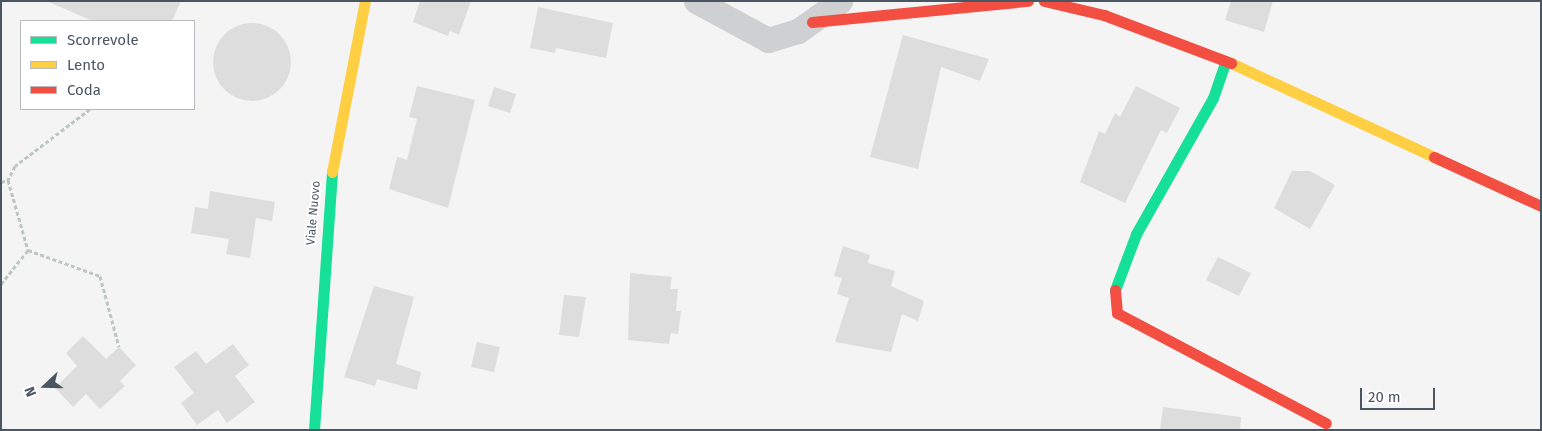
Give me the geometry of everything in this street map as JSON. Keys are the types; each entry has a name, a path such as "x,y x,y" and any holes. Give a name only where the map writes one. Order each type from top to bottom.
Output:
{"street":[{"name":"Viale Nuovo","path":"314,430 328,188 365,1"},
{"path":"696,1 768,40 812,22 840,1"},
{"path":"812,22 1028,1"},
{"path":"1044,1 1104,15 1226,61 1541,206"},
{"path":"1226,61 1212,98 1136,234 1114,293 1117,313 1326,423"}],"path":[{"path":"1,182 8,180 16,166 89,110"},
{"path":"8,180 28,250"},
{"path":"1,284 28,250"},
{"path":"28,250 100,276 119,347"}],"building":[{"path":"46,1 181,1 172,20 91,20"},
{"path":"420,1 471,1 459,35 450,31 448,36 413,22"},
{"path":"1231,1 1273,1 1264,32 1225,20"},
{"path":"538,7 613,23 606,58 556,48 555,53 530,48"},
{"path":"244,23 260,23 274,29 285,40 291,54 291,70 285,84 274,95 260,101 244,101 230,95 219,84 213,70 213,54 219,40 230,29"},
{"path":"903,35 989,59 980,81 941,67 918,169 870,157"},
{"path":"417,86 475,100 448,208 389,189 397,157 407,160 417,119 409,117"},
{"path":"1136,86 1180,108 1167,133 1161,130 1125,203 1080,182 1099,131 1105,134 1115,113 1120,117"},
{"path":"494,87 516,94 510,113 488,106"},
{"path":"1292,171 1310,171 1335,185 1310,229 1274,208"},
{"path":"210,191 275,202 272,221 256,218 250,258 226,254 229,239 191,233 195,207 208,209"},
{"path":"843,246 870,255 868,263 895,271 891,286 924,301 918,321 902,314 891,352 835,342 849,298 837,294 842,278 834,276"},
{"path":"1218,257 1251,273 1239,296 1206,280"},
{"path":"630,273 672,277 670,289 678,289 676,311 681,311 678,334 671,333 669,344 628,340"},
{"path":"374,286 414,297 396,364 421,372 417,390 377,379 375,386 344,377"},
{"path":"564,295 586,297 579,337 559,335"},
{"path":"83,336 106,359 119,347 136,365 120,381 125,386 100,409 86,394 73,407 55,388 77,366 66,353"},
{"path":"477,342 500,347 494,372 471,367"},
{"path":"233,344 249,365 235,376 255,402 227,423 218,410 197,425 181,403 194,393 174,367 196,351 206,364"},
{"path":"1163,407 1241,417 1240,430 1160,430"}],"traffic: fast":[{"path":"1115,290 1136,234 1213,98 1226,61"},
{"path":"314,430 332,172"}],"traffic: slow":[{"path":"332,172 365,1"},
{"path":"1231,63 1434,157"}],"traffic: jam":[{"path":"812,22 1028,1"},
{"path":"1044,1 1104,15 1231,63"},
{"path":"1434,157 1541,206"},
{"path":"1115,290 1117,313 1326,423"}]}
